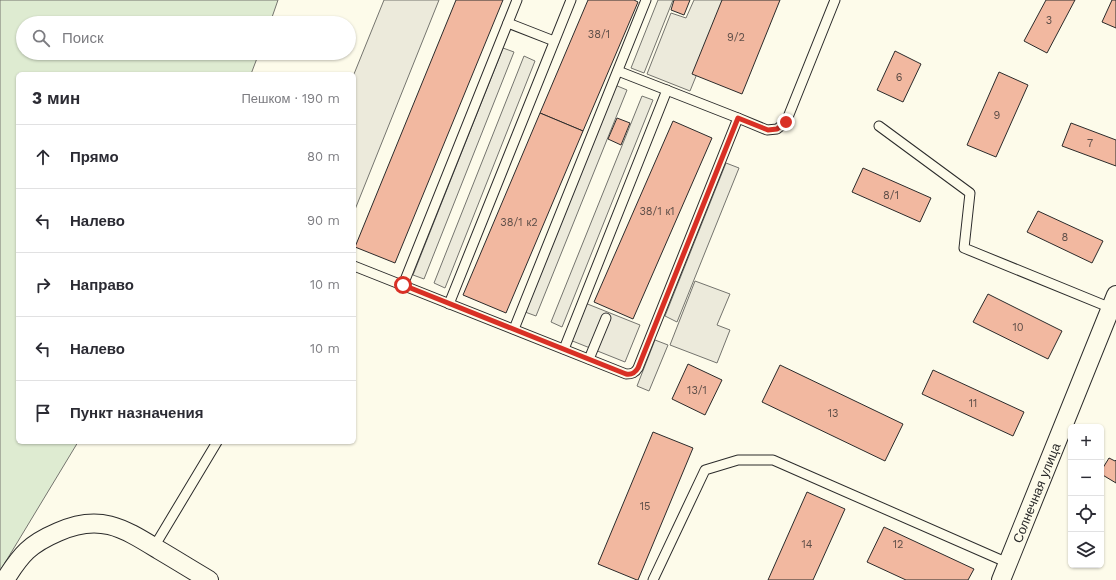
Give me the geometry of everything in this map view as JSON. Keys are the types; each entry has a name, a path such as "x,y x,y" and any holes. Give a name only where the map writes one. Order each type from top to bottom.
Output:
{"street":[{"name":"Солнечная улица","path":"1001,580 1114,301"},
{"path":"5,580 21,556 34,544 65,529 83,524 98,523 115,526 140,537 209,580"}],"lane":[{"path":"403,285 517,0"},
{"path":"449,304 571,0"},
{"path":"514,329 646,0"},
{"path":"618,70 768,130 777,129 786,122 835,0"},
{"path":"508,23 554,41"},
{"path":"564,349 667,90"},
{"path":"356,267 626,374 631,374 636,372 638,368 738,118"},
{"path":"879,126 970,193 964,248 1114,301"},
{"path":"589,359 606,318"},
{"path":"154,547 216,444"},
{"path":"653,580 705,470 738,460 773,460 1008,563"}],"green space":[{"path":"0,0 278,0 272,16 16,16 16,60 256,60 252,72 16,72 16,444 77,444 0,571"}],"shaded area":[{"path":"384,0 439,0 356,207 356,72"},
{"path":"658,0 673,0 644,73 631,68"},
{"path":"694,0 727,0 690,91 647,74 671,13 686,18"},
{"path":"503,48 514,52 424,279 413,275"},
{"path":"524,56 535,61 445,288 434,283"},
{"path":"615,85 627,90 536,316 525,312"},
{"path":"642,96 653,100 562,327 551,322"},
{"path":"726,163 739,168 677,322 665,316"},
{"path":"695,281 730,294 717,325 730,330 717,363 670,345"},
{"path":"585,303 640,325 625,362 570,340"},
{"path":"655,340 668,345 649,391 637,386"}],"building":[{"path":"456,0 503,0 395,263 356,247"},
{"path":"588,0 634,0 638,2 583,131 540,113"},
{"path":"674,0 690,0 684,15 671,10"},
{"path":"722,0 780,0 742,94 692,74"},
{"path":"1046,0 1075,0 1047,53 1024,41"},
{"path":"1112,0 1116,0 1116,28 1102,22"},
{"path":"895,51 921,64 903,102 877,90"},
{"path":"999,72 1028,85 996,157 967,145"},
{"path":"540,113 583,131 506,313 463,295"},
{"path":"617,118 630,123 621,145 608,139"},
{"path":"673,121 712,138 633,319 594,302"},
{"path":"1071,123 1116,140 1116,166 1062,146"},
{"path":"863,168 931,198 920,222 852,192"},
{"path":"1038,211 1103,241 1092,263 1027,232"},
{"path":"988,294 1062,331 1048,359 973,322"},
{"path":"688,364 722,380 705,415 672,399"},
{"path":"780,365 903,424 885,461 762,402"},
{"path":"933,370 1024,412 1013,436 922,394"},
{"path":"653,432 693,448 637,580 598,564"},
{"path":"1109,458 1115,461 1116,460 1116,483 1104,476 1104,466"},
{"path":"807,492 845,509 813,580 768,580"},
{"path":"884,527 974,569 968,580 906,580 867,562"}],"route":[{"path":"403,285 626,374 636,372 738,118 768,130 777,129 786,122"}]}
